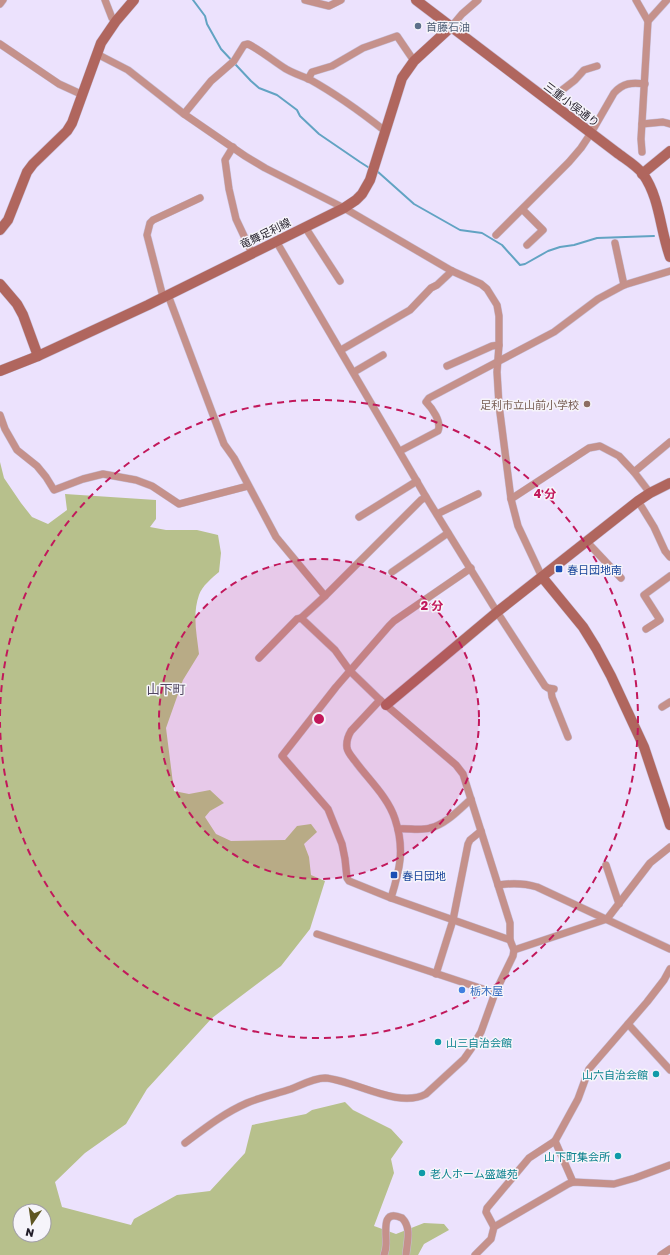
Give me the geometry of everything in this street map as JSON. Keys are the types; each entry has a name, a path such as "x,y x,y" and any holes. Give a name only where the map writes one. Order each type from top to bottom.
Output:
{"street":[{"path":"0,4 3,0"},
{"path":"105,0 112,18 116,21"},
{"path":"0,230 8,220 27,172 33,164 67,131 72,123 105,36 134,0"},
{"path":"305,0 329,6 341,0"},
{"name":"三重小俣通り","path":"416,0 591,133 642,174 657,205 670,257"},
{"path":"451,27 462,14 478,0"},
{"path":"636,0 648,21 642,124 642,152"},
{"path":"648,21 667,0"},
{"name":"竜舞足利線","path":"0,371 38,356 166,296 344,208 356,200 366,188 372,174 402,78 414,61 451,27"},
{"path":"308,79 312,72 332,66 363,48 397,36 414,61"},
{"path":"0,44 59,84 83,95"},
{"path":"184,114 211,81 234,61 244,45 248,44 258,49 288,70 308,79 357,109 385,131"},
{"path":"97,54 128,70 184,114 265,168 344,208 452,271 482,284 488,289 497,305 499,316 497,372 499,405 511,499 518,526 542,577 583,627 611,676 644,747 670,825"},
{"path":"548,101 575,80 584,70 597,66"},
{"path":"496,236 569,162 591,133 618,88 626,84 645,84"},
{"path":"642,124 663,122 670,124"},
{"path":"642,174 668,153 670,144"},
{"path":"233,147 225,160 229,189 236,219 252,253"},
{"path":"200,198 153,220 150,223 147,234 166,296 224,444 234,458 276,537 325,596"},
{"path":"523,210 544,230 527,245"},
{"path":"306,227 340,281"},
{"path":"276,241 448,533 532,667 545,686 553,690 552,697 568,737"},
{"path":"615,243 624,285"},
{"path":"341,350 410,310 428,291 437,286 452,271"},
{"path":"400,451 438,431 439,424 426,402 429,398 554,332 598,299 624,285 670,271"},
{"path":"0,284 17,304 23,315 38,356"},
{"path":"447,366 492,346 499,345"},
{"path":"354,372 383,355"},
{"path":"0,415 5,429 17,450 37,466 54,490 83,479 103,474 136,480 152,486 179,504 248,486"},
{"path":"634,472 670,442"},
{"path":"511,499 590,448 600,446 619,456 634,472 650,493"},
{"path":"359,517 417,481"},
{"path":"391,898 401,864 401,842 398,829 390,807 361,770 347,747 348,736 351,730 383,702 638,501 670,483"},
{"path":"437,514 478,494"},
{"path":"259,658 297,619 301,618 325,596 426,497"},
{"path":"638,501 654,527 665,551 670,557"},
{"path":"392,572 448,533"},
{"path":"587,542 621,578"},
{"path":"471,568 394,621 350,670 282,756 328,809 342,844 346,859 347,878 349,881 391,898 510,940"},
{"path":"646,629 660,620 644,595 670,576"},
{"path":"185,1143 227,1113 248,1102 319,1079 334,1080 402,1098 422,1096 426,1094 464,1059 471,1049 481,1032 495,993 512,960 514,950 510,940 510,923 463,774 456,765 383,702 350,670 335,650 301,618"},
{"path":"662,707 670,702"},
{"path":"398,829 429,829 434,827 453,815 471,799"},
{"path":"436,974 453,920 468,844 470,840 481,831"},
{"path":"514,950 607,920 650,863 670,847"},
{"path":"606,865 619,904"},
{"path":"498,885 528,884 546,890 670,949"},
{"path":"317,934 495,993"},
{"path":"475,1255 491,1239 494,1227 486,1212 487,1208 529,1158 555,1141 578,1099 589,1069 664,980 670,969"},
{"path":"628,1024 670,1070"},
{"path":"555,1141 573,1182"},
{"path":"494,1227 573,1182 614,1184 670,1165"},
{"path":"384,1255 386,1246 385,1225 389,1218 393,1216 402,1218 407,1224 408,1232 406,1255"},
{"path":"661,1255 670,1249"}],"green space":[{"path":"0,462 4,478 21,503 32,517 48,524 67,510 65,494 156,500 156,519 150,527 166,530 197,530 218,535 221,553 219,572 202,588 197,602 196,625 199,654 183,680 166,728 174,791 189,794 210,790 224,803 210,811 205,817 216,834 231,841 285,840 297,826 311,824 317,832 304,844 309,857 311,875 325,881 310,929 281,966 212,1018 147,1089 126,1124 85,1153 55,1182 62,1207 131,1225 134,1219 177,1195 210,1191 245,1153 252,1125 306,1114 312,1110 345,1102 353,1110 391,1129 403,1142 391,1159 394,1173 374,1226 396,1234 424,1223 444,1224 449,1230 424,1244 418,1255 0,1255"}],"waterway":[{"path":"193,0 205,16 207,24 221,49 251,81 259,88 277,95 297,110 300,116 319,134 371,169"},
{"path":"377,171 414,204 460,230 482,233 502,245 520,265 525,264 548,251 597,238 654,236"}],"place":[{"name":"首藤石油","path":"418,26"},
{"name":"足利市立山前小学校","path":"587,404"},
{"name":"春日団地南","path":"559,569"},
{"name":"春日団地","path":"394,875"},
{"name":"栃木屋","path":"462,990"},
{"name":"山三自治会館","path":"438,1042"},
{"name":"山六自治会館","path":"656,1074"},
{"name":"山下町集会所","path":"618,1156"},
{"name":"老人ホーム盛雄苑","path":"422,1173"}],"district":[{"name":"山下町","path":"166,689"}]}
